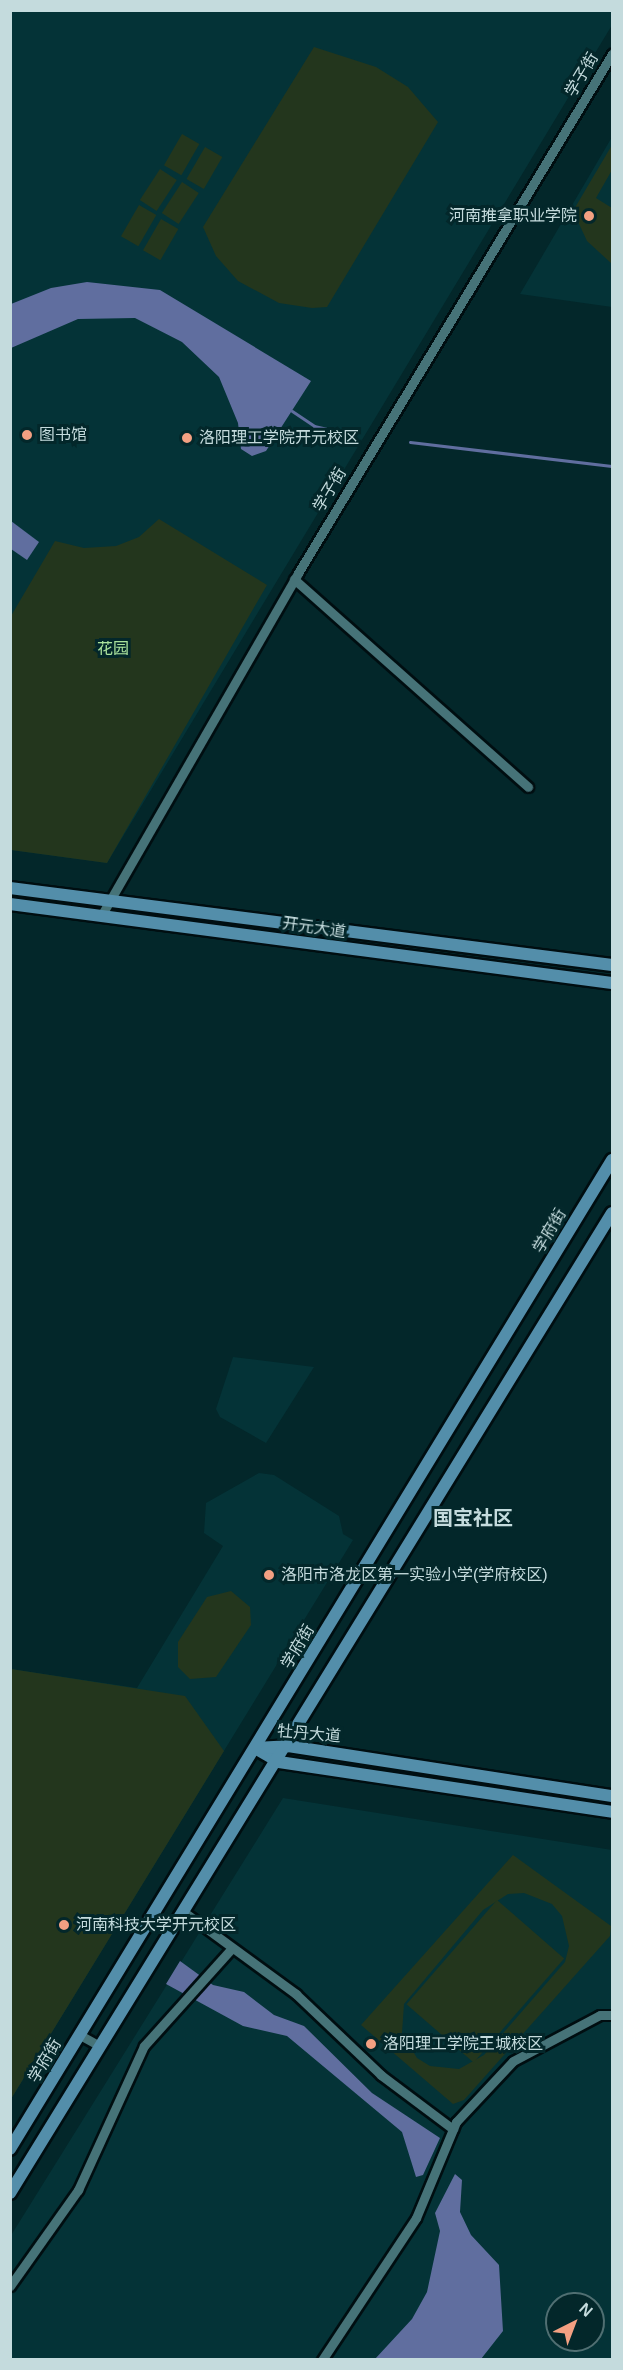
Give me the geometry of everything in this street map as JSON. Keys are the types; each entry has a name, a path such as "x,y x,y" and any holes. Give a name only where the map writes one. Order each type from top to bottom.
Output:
{"main road":[{"name":"开元大道","path":"10,888 612,965"},
{"name":"开元大道","path":"10,904 612,983"},
{"name":"学府街","path":"10,2150 612,1160"},
{"path":"10,2193 279,1762 612,1213"},
{"name":"牡丹大道","path":"255,1748 288,1746 612,1796"},
{"name":"牡丹大道","path":"255,1748 279,1762 612,1812"}],"street":[{"name":"学子街","path":"103,917 296,579 612,54"},
{"name":"学子街","path":"296,579 612,62"},
{"path":"296,579 528,787"},
{"path":"184,1912 230,1950 296,1994 381,2075 453,2129"},
{"path":"10,2286 78,2190 144,2046 189,1999 230,1950"},
{"path":"322,2360 416,2218 453,2129 513,2061 600,2016 612,2015"},
{"path":"80,2035 100,2046"}],"shaded area":[{"name":"洛阳理工学院开元校区","path":"11,11 612,11 612,25 107,863 11,850"},
{"name":"河南推拿职业学院","path":"612,137 612,307 520,294"},
{"path":"233,1357 314,1367 266,1443 220,1417 216,1409"},
{"name":"河南科技大学开元校区","path":"259,1473 274,1475 339,1516 343,1534 353,1540 11,2099 11,1669 137,1688 223,1546 204,1533 206,1503"},
{"name":"洛阳理工学院王城校区","path":"283,1798 612,1850 612,2359 11,2359 10,2237"}],"green space":[{"path":"314,47 376,67 408,87 438,122 327,307 312,308 279,303 238,281 216,256 203,227"},
{"path":"182,134 199,144 181,175 164,165"},
{"path":"612,145 612,170 596,198 612,208 612,264 587,241 573,211"},
{"path":"205,147 222,157 204,189 186,179"},
{"path":"160,169 177,180 157,211 140,200"},
{"path":"182,182 199,193 179,224 162,213"},
{"path":"139,205 156,215 138,246 121,236"},
{"path":"161,219 178,229 160,260 143,250"},
{"name":"花园","path":"159,519 267,585 107,863 11,850 11,616 55,541 84,548 116,546 139,537"},
{"path":"231,1591 250,1607 251,1625 216,1677 190,1679 178,1667 178,1642 207,1597"},
{"name":"河南科技大学开元校区","path":"11,1669 185,1696 224,1751 11,2099"},
{"path":"513,1855 611,1926 610,1936 464,2100 453,2104 361,2025","holes":["524,1893 552,1904 562,1916 569,1946 565,1962 484,2055 459,2069 430,2066 417,2058 402,2033 404,2004 483,1910 508,1894"]},
{"path":"497,1900 564,1958 474,2063 406,2004"}],"water":[{"path":"87,282 160,290 311,381 266,451 252,456 241,449 238,423 219,377 182,342 135,318 78,319 11,348 11,304 51,288"},
{"path":"11,521 39,542 27,560 11,549"},
{"path":"180,1961 213,1985 244,1992 274,2015 304,2026 372,2093 440,2138 423,2175 416,2177 402,2132 287,2036 243,2026 166,1984"},
{"path":"455,2174 462,2180 460,2212 471,2235 499,2265 503,2331 481,2359 375,2359 412,2319 427,2292 440,2231 435,2213"}],"waterway":[{"path":"292,411 314,426 350,434"},
{"path":"410,442 612,466"}],"place":[{"name":"河南推拿职业学院","path":"589,216"},
{"name":"图书馆","path":"27,435"},
{"name":"洛阳理工学院开元校区","path":"187,438"},
{"name":"洛阳市洛龙区第一实验小学(学府校区)","path":"269,1575"},
{"name":"河南科技大学开元校区","path":"64,1925"},
{"name":"洛阳理工学院王城校区","path":"371,2044"}],"district":[{"name":"国宝社区","path":"473,1518"}]}
